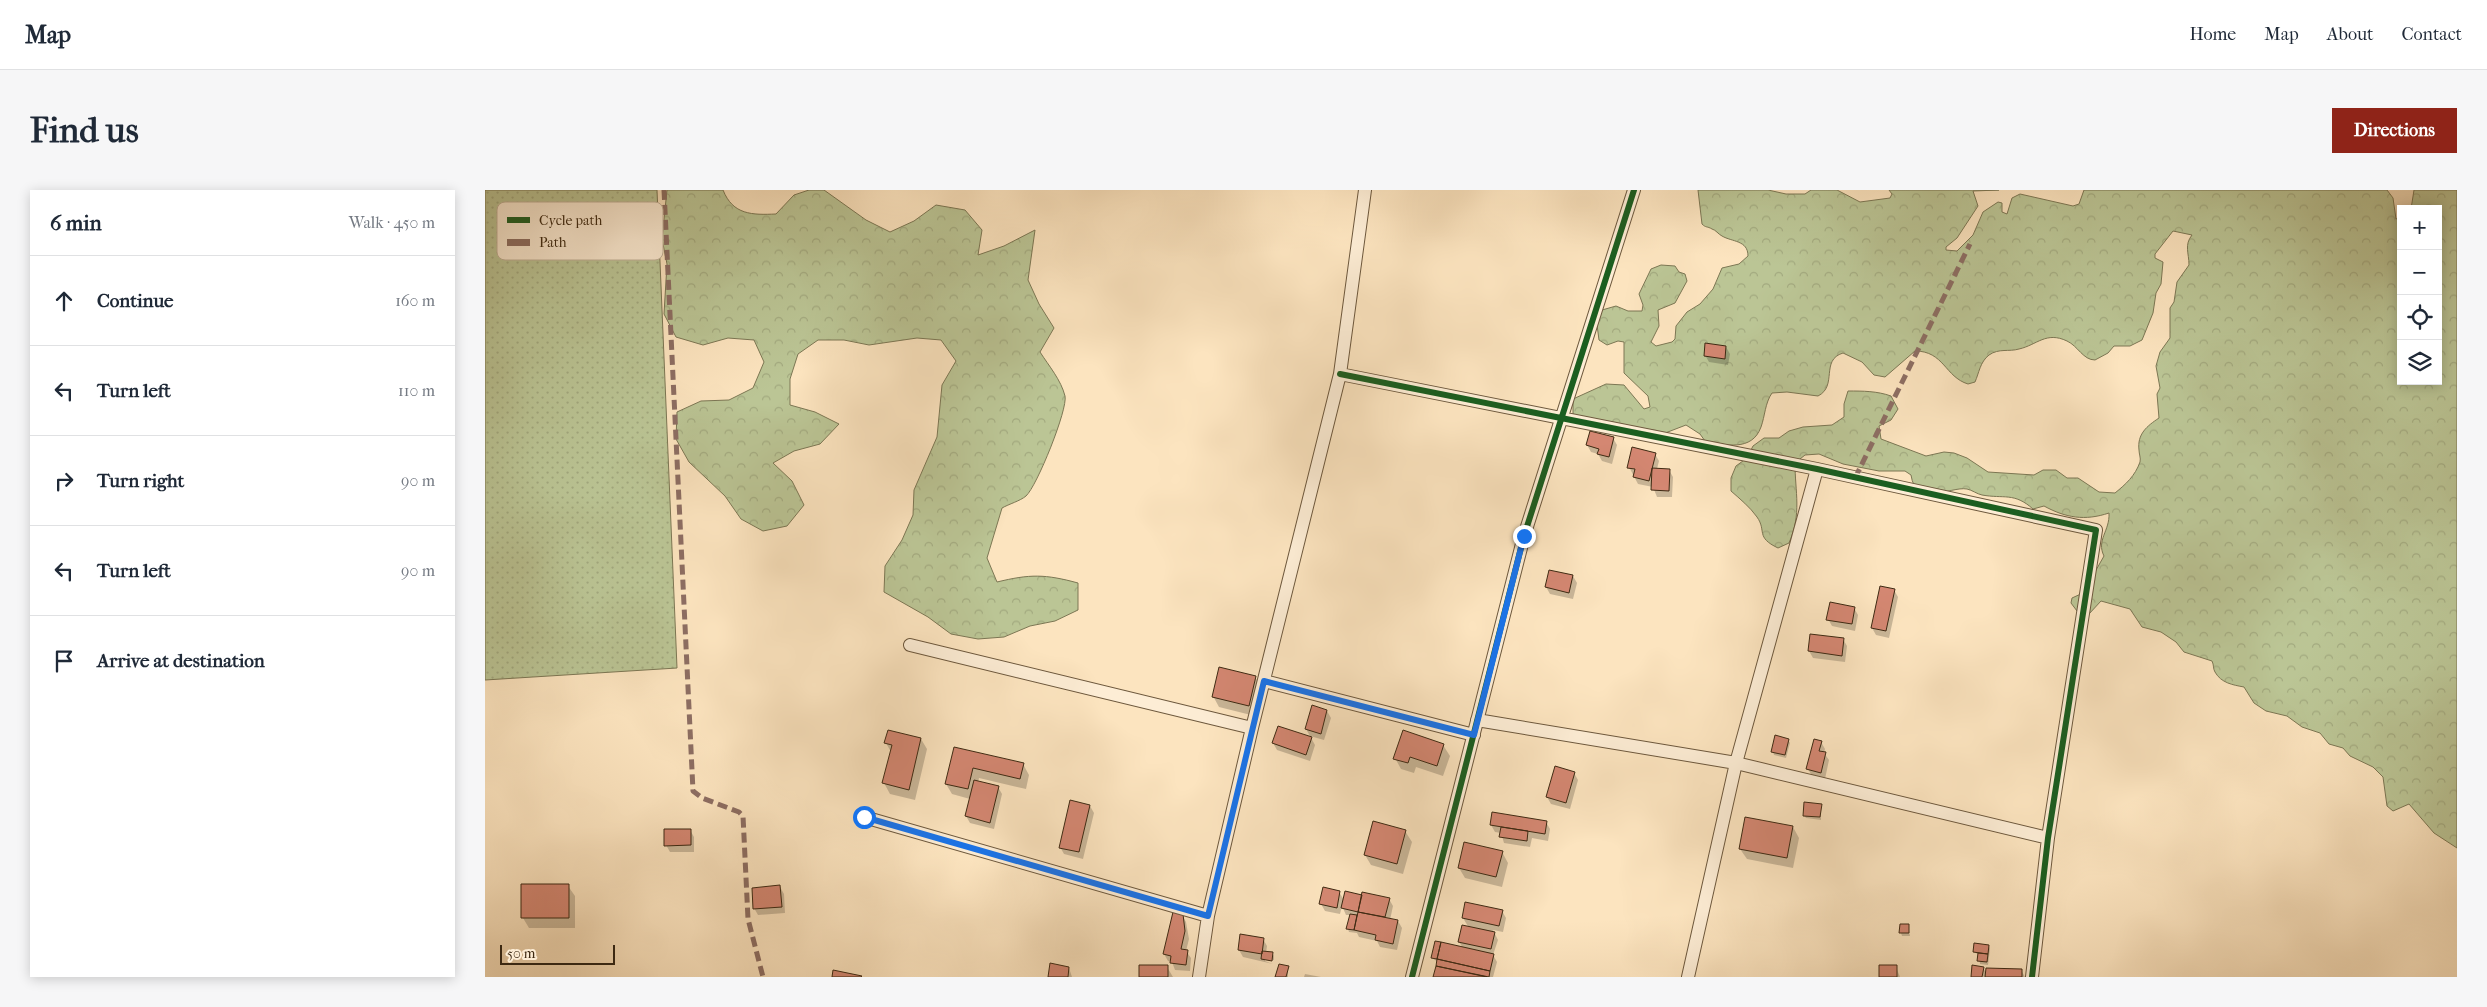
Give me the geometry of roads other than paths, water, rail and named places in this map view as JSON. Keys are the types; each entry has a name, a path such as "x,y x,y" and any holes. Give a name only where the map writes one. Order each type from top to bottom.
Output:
{"street":[{"path":"1199,977 1208,916 1252,728 1340,374 1365,190"},
{"path":"1412,977 1524,536 1560,417 1634,190"},
{"path":"1340,374 1817,469 2096,530 2048,838 2032,977"},
{"path":"1688,977 1736,763 1817,469"},
{"path":"910,645 1252,728"},
{"path":"1264,681 1474,735"},
{"path":"1477,720 1736,763 2048,838"},
{"path":"864,817 1208,916"}]}
